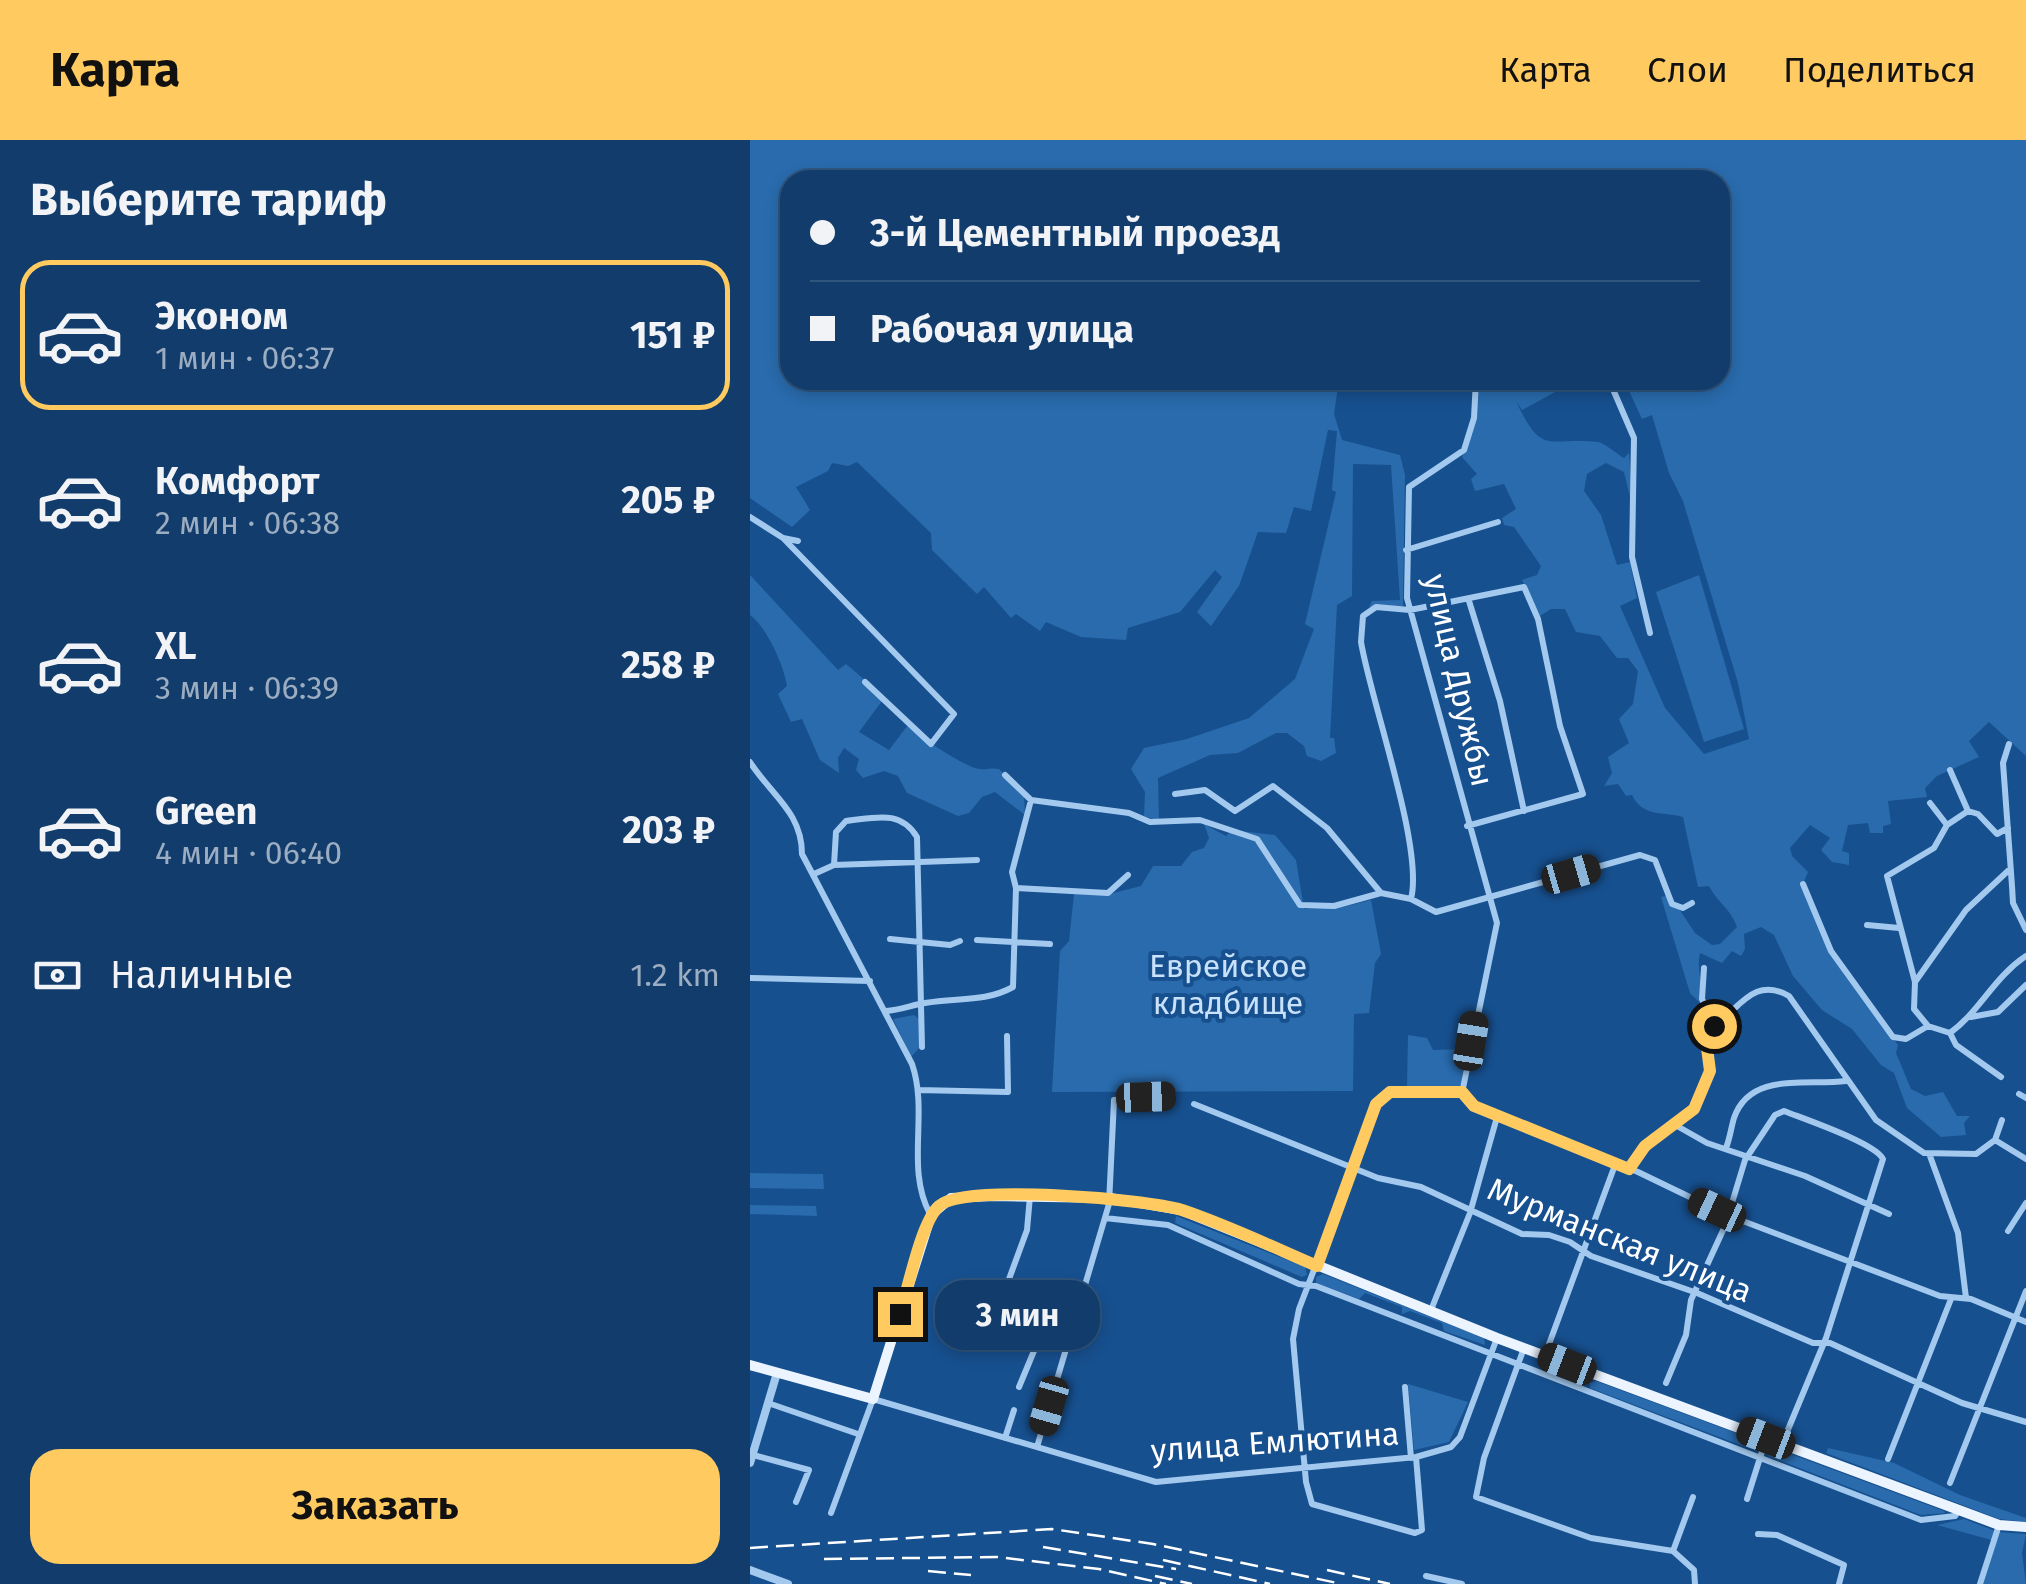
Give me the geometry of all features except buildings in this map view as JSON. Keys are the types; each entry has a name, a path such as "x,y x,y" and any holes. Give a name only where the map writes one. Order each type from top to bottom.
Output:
{"main road":[{"path":"873,1399 931,1215 951,1198 1110,1198 1182,1210 1497,1338 2000,1525 2026,1527"},
{"name":"улица Емлютина","path":"750,1365 873,1399"}],"street":[{"name":"улица Дружбы","path":"1462,1092 1467,1084 1474,1018 1495,947 1494,915 1410,610 1406,550 1409,487 1460,455 1471,430 1475,390"},
{"path":"1613,390 1634,438 1632,557 1650,633"},
{"path":"750,517 783,538 954,714 939,740 931,744 865,682"},
{"path":"1406,550 1498,522"},
{"path":"783,538 798,541"},
{"path":"1411,899 1412,869 1403,813 1360,642 1363,616 1368,610 1410,610 1524,587 1538,619 1560,726 1582,794 1467,826"},
{"path":"1469,600 1500,701 1524,811"},
{"path":"2009,744 2002,763 2014,904 2026,930"},
{"path":"750,762 793,814 802,834 802,854 912,1064 918,1090 919,1194 931,1215"},
{"path":"1950,770 1968,811 1978,814 1997,834 2008,827"},
{"path":"1005,775 1031,800 1165,824 1200,820 1258,839 1300,905 1334,906 1381,893 1411,899 1436,912 1640,854 1655,860 1667,896 1684,908 1692,904"},
{"path":"1175,794 1205,790 1234,811 1273,786 1327,828 1381,893"},
{"path":"886,1011 913,1009 921,1003 977,1000 1013,986 1016,888 1012,872 1031,800"},
{"path":"1930,803 1947,826"},
{"path":"1968,811 1947,826 1934,848 1888,874 1898,928 1915,982 1914,1009 1928,1026 1950,1032 1956,1044 2001,1076"},
{"path":"834,865 834,844 842,824 896,818 908,822 916,837 922,1047"},
{"path":"814,874 834,865 977,860"},
{"path":"1915,982 1966,910 2011,868"},
{"path":"1016,888 1108,892 1128,876"},
{"path":"1803,884 1831,951 1893,1036 1906,1039 1928,1026"},
{"path":"1867,925 1898,928"},
{"path":"890,939 950,945 960,941"},
{"path":"977,940 1050,944"},
{"path":"1950,1032 1971,1018 2000,976 2026,956"},
{"path":"1704,968 1702,999 1714,1026"},
{"path":"750,978 870,980"},
{"path":"1629,1169 1645,1146 1662,1131 1677,1126 1702,1096 1711,1058 1706,1040 1714,1026 1756,989 1782,991 1821,1036 1846,1081 1876,1120 1930,1156 1970,1156 1995,1140 2002,1120"},
{"path":"1971,1018 1989,1016 2025,989"},
{"path":"918,1090 1008,1092 1007,1036"},
{"path":"1726,1148 1734,1118 1746,1098 1762,1087 1846,1081"},
{"path":"1405,1387 1422,1530 1414,1533 1318,1508 1309,1497 1304,1470 1293,1339 1307,1286 1376,1104 1385,1094 1462,1092 1474,1106 1497,1117 1629,1169 1727,1214 1952,1299 1966,1298 2026,1322"},
{"path":"1037,1447 1110,1198 1114,1100 1173,1096"},
{"name":"Мурманская улица","path":"1194,1104 1471,1208 1522,1234 1549,1235 1582,1252 1697,1293 1820,1345 1844,1348 1919,1382 2026,1422"},
{"path":"1666,1384 1748,1156 1775,1115 1784,1111 1822,1129 1846,1133 1879,1152 1883,1159 1826,1338 1782,1444"},
{"path":"1431,1311 1471,1208 1497,1117"},
{"path":"1677,1126 1890,1214"},
{"path":"1995,1140 2026,1159"},
{"path":"1930,1156 1958,1233 1966,1298"},
{"path":"1545,1356 1608,1193 1614,1165"},
{"path":"994,1320 1028,1230 1030,1196"},
{"path":"2008,1230 2026,1203"},
{"path":"1104,1218 1168,1225 1307,1286 1921,1520 1955,1516 1959,1510"},
{"path":"1950,1482 2026,1291"},
{"path":"1888,1459 1952,1299"},
{"path":"962,1310 1068,1342"},
{"path":"1019,1387 1040,1334"},
{"path":"1490,1355 1497,1338"},
{"path":"1524,1348 1484,1458 1476,1497 1592,1538 1673,1552 1694,1570 1695,1584"},
{"name":"улица Емлютина","path":"873,1399 1156,1482 1413,1458 1456,1444 1490,1355"},
{"path":"1583,1390 1589,1372"},
{"path":"777,1373 751,1459 808,1470 796,1502"},
{"path":"831,1513 873,1399"},
{"path":"768,1404 858,1434"},
{"path":"1005,1438 1014,1410"},
{"path":"750,1422 762,1425"},
{"path":"1747,1499 1766,1438"},
{"path":"1673,1552 1693,1497"},
{"path":"1980,1584 2000,1525"},
{"path":"1758,1534 1777,1535 1844,1565 1839,1584"},
{"path":"750,1570 788,1584"},
{"path":"1426,1576 1462,1584"}],"green space":[{"path":"750,140 2026,140 2026,756 1989,722 1969,741 1979,757 1937,776 1925,788 1927,797 1888,801 1891,824 1883,826 1883,833 1870,833 1868,823 1848,825 1842,851 1849,853 1849,865 1832,862 1821,850 1830,838 1810,825 1790,848 1792,856 1808,872 1803,884 1830,954 1898,1045 1896,1053 1911,1089 1925,1096 1943,1092 1957,1116 1970,1116 1964,1123 1966,1135 1941,1137 1907,1108 1894,1073 1881,1065 1852,1029 1822,1010 1793,976 1774,935 1761,927 1744,934 1745,949 1741,956 1732,951 1722,963 1700,953 1701,1004 1690,993 1661,897 1670,895 1695,933 1712,945 1720,944 1737,927 1709,886 1698,887 1683,817 1642,807 1632,795 1626,796 1618,784 1604,786 1612,773 1608,757 1629,743 1619,719 1633,704 1638,671 1628,658 1617,658 1600,636 1576,632 1565,609 1551,609 1540,616 1522,580 1537,575 1541,566 1514,527 1504,525 1502,518 1516,509 1504,484 1475,491 1471,479 1477,474 1462,457 1476,420 1478,390 1559,390 1522,410 1516,401 1525,419 1540,437 1556,442 1600,443 1624,458 1629,453 1633,509 1624,472 1606,463 1587,474 1584,491 1601,515 1617,565 1630,562 1637,598 1620,606 1665,708 1704,754 1749,739 1738,683 1683,501 1669,473 1652,415 1642,419 1629,390 1730,390 1730,170 780,170 780,390 1338,390 1334,414 1342,440 1400,455 1405,475 1403,606 1369,607 1372,601 1400,600 1391,465 1353,464 1352,596 1337,605 1330,738 1334,738 1336,753 1321,761 1307,756 1304,746 1287,733 1276,733 1238,753 1210,755 1158,778 1159,821 1144,816 1145,792 1131,769 1144,748 1187,739 1249,718 1295,679 1314,629 1305,624 1336,492 1332,490 1337,431 1328,430 1311,511 1294,507 1286,533 1258,532 1239,586 1211,626 1197,612 1222,577 1215,570 1180,612 1128,628 1126,640 1081,637 1046,622 1040,631 1016,614 1011,618 984,587 977,594 932,550 931,533 857,462 848,466 832,463 828,471 796,487 810,510 792,527 750,498"},
{"path":"750,575 838,670 846,664 885,697 859,732 889,750 908,725 968,765 999,769 1024,794 1025,815 995,792 982,797 969,813 958,816 907,793 898,776 884,771 863,778 856,770 859,759 844,748 838,758 839,773 820,760 802,719 791,722 778,694 787,686 785,677 768,637 750,615"},
{"path":"1699,575 1744,729 1704,742 1656,592"},
{"name":"Еврейское кладбище","path":"1204,824 1226,836 1232,830 1275,835 1296,860 1304,909 1343,907 1371,900 1381,954 1375,963 1369,1013 1354,1014 1353,1091 1052,1092 1060,951 1069,941 1074,894 1109,894 1141,886 1153,866 1181,866 1192,852 1204,848 1209,838"},
{"path":"914,1015 919,1019 920,1047 911,1057 893,1019"},
{"path":"1408,1035 1427,1038 1433,1050 1467,1049 1461,1085 1450,1090 1407,1087"},
{"path":"750,1173 823,1174 824,1189 750,1188"},
{"path":"750,1205 816,1206 817,1216 750,1214"},
{"path":"1176,1216 1305,1267 1307,1275 1302,1277 1175,1223"},
{"path":"1323,1274 1484,1338 1485,1345 1444,1331 1442,1323 1410,1311 1402,1314 1402,1307 1365,1293 1359,1299 1316,1283 1316,1277"},
{"path":"1596,1381 1752,1439 1755,1446 1751,1449 1590,1388 1590,1383"},
{"path":"1408,1384 1468,1402 1449,1442 1414,1450"},
{"path":"1772,1447 1945,1513 1921,1515 1768,1456 1766,1449"},
{"path":"1828,1448 1894,1463 1960,1495 2026,1518 2026,1522 1999,1519 1826,1453"},
{"path":"1964,1519 1998,1532 2026,1534 2022,1553 2026,1584 1982,1584 1995,1541 1937,1525"}],"railway":[{"path":"750,1548 1052,1529 1153,1544 1342,1584"},
{"path":"1043,1547 1176,1569"},
{"path":"824,1559 997,1557 1099,1569 1166,1584"},
{"path":"1163,1560 1270,1584"},
{"path":"1327,1570 1390,1584"},
{"path":"928,1571 971,1575"},
{"path":"1155,1576 1192,1584"}],"route":[{"path":"900,1314 931,1215 951,1198 962,1196 1144,1202 1182,1210 1317,1266 1376,1104 1390,1092 1462,1092 1474,1106 1497,1117 1629,1169 1645,1146 1662,1131 1680,1124 1702,1096 1711,1058 1706,1040 1714,1026"}]}
